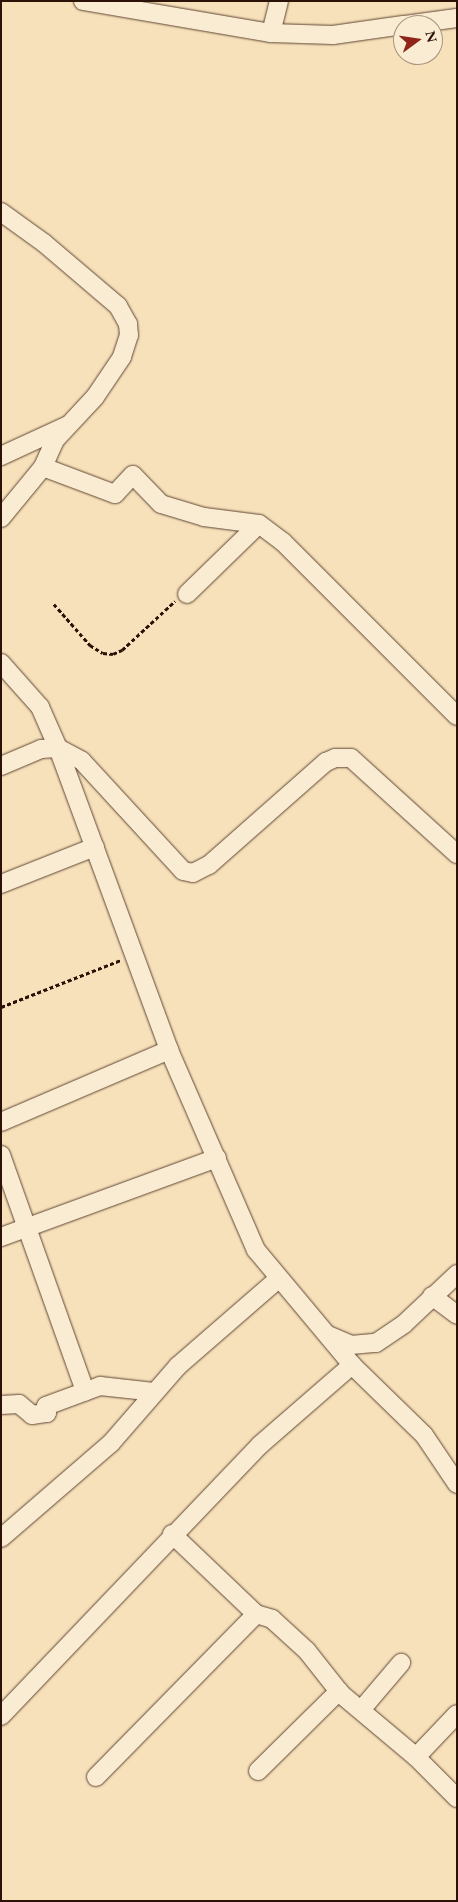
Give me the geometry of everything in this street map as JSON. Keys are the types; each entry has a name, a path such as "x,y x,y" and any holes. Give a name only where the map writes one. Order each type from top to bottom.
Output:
{"street":[{"path":"83,1 271,33 333,34 393,26"},
{"path":"271,33 279,1"},
{"path":"443,20 457,18"},
{"path":"1,212 44,243 118,306 128,324 128,347 122,357 85,411 69,426 49,450 44,466 1,518"},
{"path":"1,456 69,426"},
{"path":"44,466 115,494 133,475 161,504 204,517 258,524 283,542 457,716"},
{"path":"187,594 258,524"},
{"path":"1,663 40,707 58,748 169,1050 256,1250 278,1280 352,1365 424,1435 457,1484"},
{"path":"1,766 41,749 58,748 82,761 160,840 183,871 193,873 209,865 252,823 326,762 343,757 351,758 370,772 457,854"},
{"path":"1,884 95,847"},
{"path":"1,1122 169,1050"},
{"path":"1,1156 85,1391"},
{"path":"1,1237 217,1158"},
{"path":"323,1332 351,1345 376,1343 404,1324 457,1274"},
{"path":"1,1538 111,1443 138,1416 154,1392 220,1326 278,1280"},
{"path":"432,1296 457,1314"},
{"path":"1,1716 172,1534 260,1445 352,1365"},
{"path":"1,1406 19,1404 32,1415 47,1413 46,1406 100,1386 154,1392"},
{"path":"172,1534 256,1614 272,1620 306,1651 339,1691 416,1757 457,1798"},
{"path":"96,1776 256,1614"},
{"path":"361,1710 401,1663"},
{"path":"258,1771 339,1691"},
{"path":"416,1757 457,1714"}],"path":[{"path":"54,604 90,645 103,653 113,654 122,650 187,594"},
{"path":"1,1006 134,954"}]}
